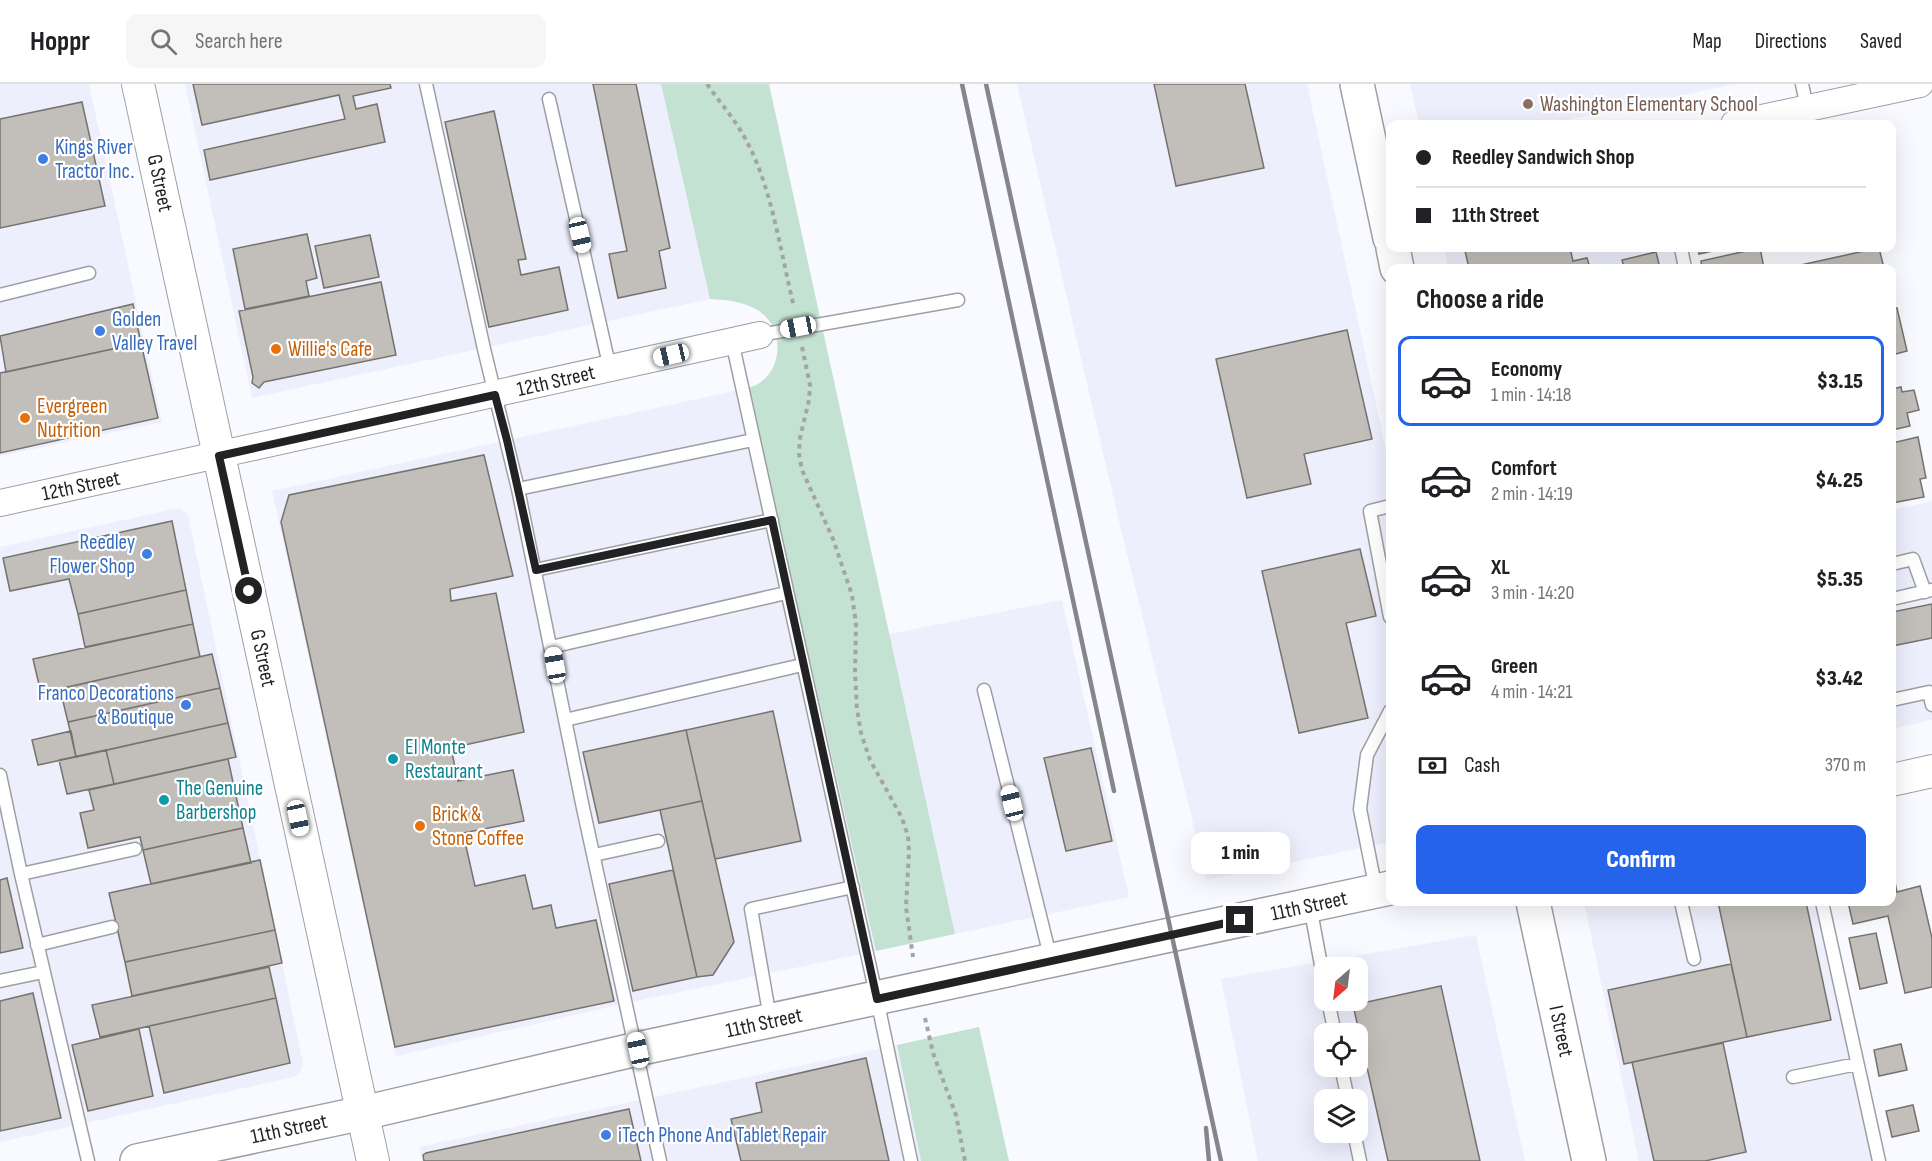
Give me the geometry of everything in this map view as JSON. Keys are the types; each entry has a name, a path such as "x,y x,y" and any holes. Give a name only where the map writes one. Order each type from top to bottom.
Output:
{"main road":[{"path":"1357,84 1386,200"},
{"name":"11th Street","path":"137,1161 363,1113 638,1050 1383,890"},
{"name":"I Street","path":"1534,906 1589,1161"}],"street":[{"name":"G Street","path":"138,84 373,1161"},
{"path":"1744,120 1804,96 1920,84"},
{"name":"12th Street","path":"0,503 759,335"},
{"path":"1896,779 1932,771"}],"lane":[{"path":"426,84 536,570 565,720 638,1050 660,1161"},
{"path":"549,99 610,369"},
{"path":"0,295 89,273"},
{"path":"759,335 958,300"},
{"path":"732,341 911,1161"},
{"path":"518,489 753,440"},
{"path":"1386,507 1370,511 1386,596"},
{"path":"536,570 772,520"},
{"path":"1896,563 1913,559 1928,591 1896,598"},
{"path":"551,647 786,593"},
{"path":"565,720 802,665"},
{"path":"984,690 1052,961"},
{"path":"1896,699 1929,692 1932,705"},
{"path":"1383,890 1360,809 1368,754 1386,719"},
{"path":"0,775 43,972 88,1161"},
{"path":"594,855 658,841"},
{"path":"21,874 135,849"},
{"path":"771,1022 751,909 853,887"},
{"path":"1310,906 1320,957"},
{"path":"1683,906 1694,959"},
{"path":"1823,906 1879,1161"},
{"path":"37,945 112,927"},
{"path":"0,981 43,972"},
{"path":"1793,1077 1857,1064"},
{"path":"1356,1143 1360,1161"}],"path":[{"path":"707,84 747,140 759,168 798,327 810,385 800,438 801,462 809,488 837,549 852,595 856,624 857,710 861,733 870,760 902,818 908,836 906,916 933,1053 956,1114 965,1161"}],"shaded area":[{"path":"0,84 89,84 162,422 0,456"},
{"path":"185,84 661,84 710,299 252,398"},
{"path":"1017,84 1307,84 1386,450 1386,843 1207,880 1122,534"},
{"name":"Washington Elementary School","path":"1410,84 1734,84 1568,120 1418,120"},
{"path":"1445,252 1682,252 1684,264 1447,264"},
{"path":"748,388 876,951 627,1003 396,1056 272,491"},
{"path":"1932,501 1932,720 1896,728 1896,509"},
{"path":"181,509 188,515 303,1063 302,1069 294,1077 0,1142 0,547"},
{"path":"1062,600 1129,897 955,934 889,634"},
{"path":"1585,906 1823,906 1877,1161 1639,1161"},
{"path":"1476,935 1525,1161 1258,1161 1221,979 1314,963 1314,1011 1368,1011 1368,957 1348,957"},
{"path":"897,1045 921,1161 422,1161 419,1147"}],"green space":[{"path":"661,84 769,84 955,934 876,951 748,388 759,383 773,367 777,356 776,334 764,315 752,307 731,301 710,299"},
{"path":"979,1027 1009,1161 921,1161 897,1045"}],"building":[{"path":"193,84 390,84 391,88 353,96 356,109 377,104 385,142 210,180 204,150 345,119 339,95 202,125"},
{"path":"593,84 636,84 670,248 659,251 666,288 618,298 609,254 627,251"},
{"path":"1154,84 1245,84 1264,168 1176,186"},
{"path":"82,102 105,206 0,228 0,119"},
{"path":"494,111 526,259 518,260 521,275 559,267 568,310 489,327 445,122"},
{"path":"307,234 317,278 306,281 309,296 245,309 233,249"},
{"path":"370,235 379,277 324,288 315,246"},
{"path":"1465,252 1571,252 1573,261 1587,258 1589,264 1468,264"},
{"path":"1656,252 1659,264 1623,264 1622,260"},
{"path":"1742,252 1761,252 1763,264 1701,264 1701,261"},
{"path":"1860,252 1880,252 1883,264 1805,264"},
{"path":"381,282 396,355 264,382 259,388 252,383 253,377 239,311"},
{"path":"133,304 141,343 6,372 0,336"},
{"path":"1896,308 1907,351 1896,354"},
{"path":"1347,330 1372,439 1304,454 1311,484 1247,498 1216,359"},
{"path":"141,343 158,418 0,453 0,373"},
{"path":"1901,387 1902,392 1914,390 1919,410 1907,413 1910,426 1896,429 1896,388"},
{"path":"1918,437 1926,478 1920,479 1924,497 1896,502 1896,442"},
{"name":"El Monte Restaurant","path":"484,455 513,576 450,589 451,601 496,593 524,732 451,748 458,781 513,770 524,821 463,833 475,886 525,875 533,909 551,905 556,928 596,920 614,1001 395,1047 281,522 289,495"},
{"path":"172,521 186,590 78,614 69,579 10,591 3,558"},
{"path":"1360,549 1376,616 1346,623 1368,718 1299,733 1262,571"},
{"path":"186,590 193,624 85,647 78,614"},
{"path":"1932,604 1932,638 1896,645 1896,611"},
{"path":"193,624 200,657 41,693 33,659"},
{"path":"212,654 220,688 68,722 60,689"},
{"path":"220,688 228,723 76,757 68,722"},
{"path":"773,711 801,841 715,859 686,730"},
{"path":"228,723 236,757 114,784 106,750"},
{"path":"686,730 702,801 599,823 583,752"},
{"path":"71,731 76,757 38,765 32,740"},
{"path":"1091,748 1112,841 1066,851 1044,758"},
{"path":"106,750 114,784 67,794 59,760"},
{"name":"The Genuine Barbershop","path":"228,759 243,828 143,850 140,837 88,848 80,813 94,810 89,790"},
{"path":"702,801 734,942 713,975 697,977 660,810"},
{"path":"243,828 251,863 151,884 143,850"},
{"path":"260,860 275,930 125,962 109,893"},
{"path":"673,870 697,977 633,991 609,884"},
{"path":"7,878 23,948 0,953 0,880"},
{"path":"1920,886 1932,938 1932,987 1905,993 1888,916 1853,924 1849,906 1896,906 1896,887 1897,892"},
{"path":"1719,906 1807,906 1831,1020 1747,1037"},
{"path":"275,930 282,963 132,996 125,962"},
{"path":"1876,933 1887,983 1860,989 1849,938"},
{"path":"1731,964 1747,1037 1624,1064 1608,990"},
{"path":"269,967 276,998 100,1037 92,1005"},
{"path":"1441,986 1480,1161 1388,1161 1368,1072 1368,1023 1357,1023 1354,1011 1368,1011 1368,1002"},
{"path":"33,993 61,1118 0,1131 0,1001"},
{"path":"276,998 290,1063 164,1093 149,1026"},
{"path":"139,1029 153,1096 88,1111 72,1045"},
{"path":"1723,1043 1746,1152 1705,1161 1654,1161 1632,1062"},
{"path":"1901,1044 1907,1070 1879,1076 1874,1050"},
{"path":"866,1058 889,1161 741,1161 731,1119 762,1112 756,1083"},
{"path":"1913,1105 1919,1131 1892,1137 1886,1111"},
{"path":"629,1109 641,1161 424,1161 423,1155 426,1153"}],"railway":[{"path":"962,84 1114,791"},
{"path":"986,84 1221,1161"},
{"path":"1206,1128 1209,1161"}],"place":[{"name":"Washington Elementary School","path":"1528,104"},
{"name":"Kings River Tractor Inc.","path":"43,159"},
{"name":"Golden Valley Travel","path":"100,331"},
{"name":"Willie's Cafe","path":"276,349"},
{"name":"Evergreen Nutrition","path":"25,418"},
{"name":"Reedley Flower Shop","path":"147,554"},
{"name":"Franco Decorations & Boutique","path":"186,705"},
{"name":"El Monte Restaurant","path":"393,759"},
{"name":"The Genuine Barbershop","path":"164,800"},
{"name":"Brick & Stone Coffee","path":"420,826"},
{"name":"iTech Phone And Tablet Repair","path":"606,1135"}],"route":[{"path":"249,591 219,456 495,395 536,570 772,520 790,611 877,999 1240,920"}]}
